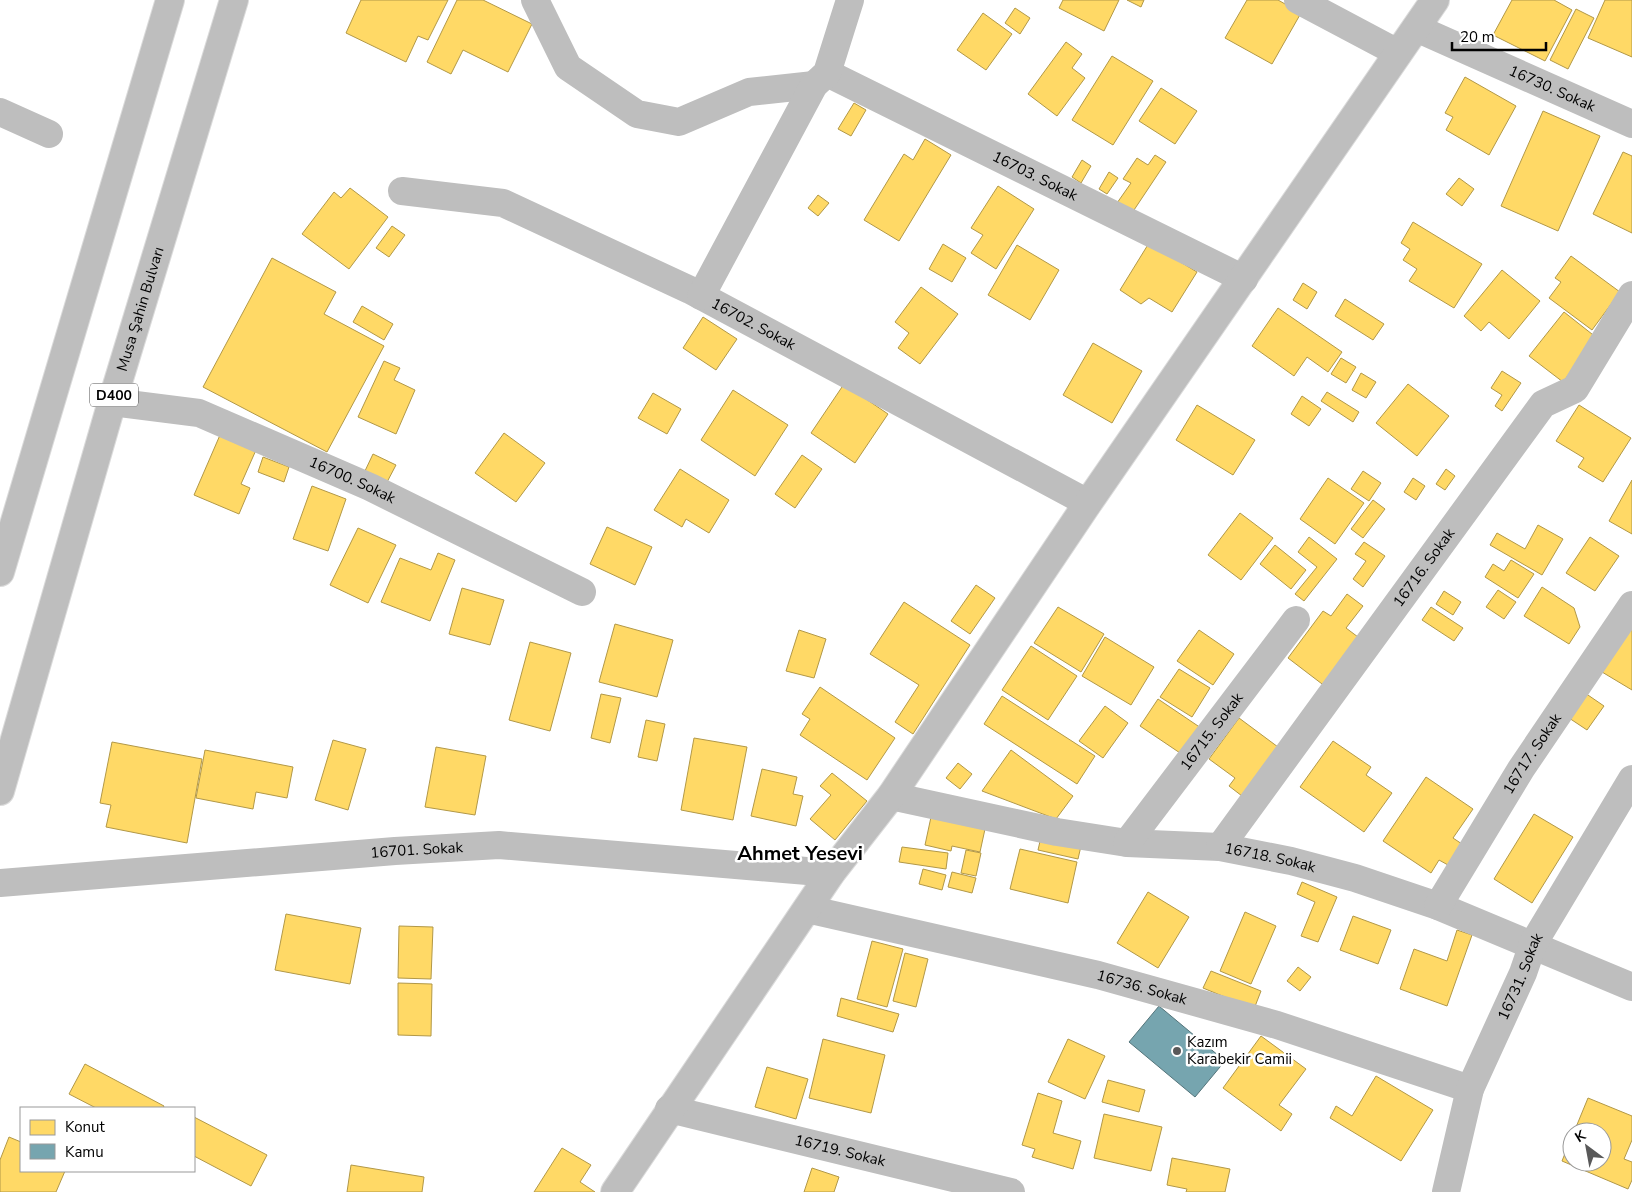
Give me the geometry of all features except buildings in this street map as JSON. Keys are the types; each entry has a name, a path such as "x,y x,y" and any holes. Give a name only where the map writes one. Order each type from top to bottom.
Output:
{"main road":[{"path":"0,572 170,0"},
{"name":"Musa Şahin Bulvarı","path":"0,792 112,402 234,0"},
{"path":"536,0 568,68 637,114 679,122 749,92 820,79"},
{"path":"701,296 820,79 850,0"},
{"path":"1298,0 1398,53"},
{"path":"615,1192 669,1109 832,873 891,796 1088,502 1244,279 1435,0"},
{"name":"16730. Sokak","path":"1416,28 1632,124"},
{"name":"16703. Sokak","path":"820,79 1244,279"},
{"path":"0,112 49,134"},
{"name":"16702. Sokak","path":"402,191 503,203 701,296 1088,502"},
{"name":"16716. Sokak","path":"1220,847 1543,404 1575,389 1632,295"},
{"name":"16700. Sokak","path":"112,402 199,413 370,487 582,592"},
{"name":"16717. Sokak","path":"1438,906 1521,769 1632,605"},
{"name":"16715. Sokak","path":"1127,843 1296,620"},
{"name":"16731. Sokak","path":"1446,1192 1470,1089 1523,973 1533,944 1632,779"},
{"name":"16718. Sokak","path":"891,796 1057,832 1127,843 1220,847 1291,861 1355,878 1438,906 1533,944 1632,987"},
{"name":"16701. Sokak","path":"0,883 395,850 499,845 832,873"},
{"name":"16736. Sokak","path":"807,909 1098,975 1277,1025 1470,1089"},
{"name":"16719. Sokak","path":"669,1109 1011,1192"}],"place":[{"name":"Kazım Karabekir Camii","path":"1177,1051"}],"district":[{"name":"Ahmet Yesevi","path":"800,853"}]}
